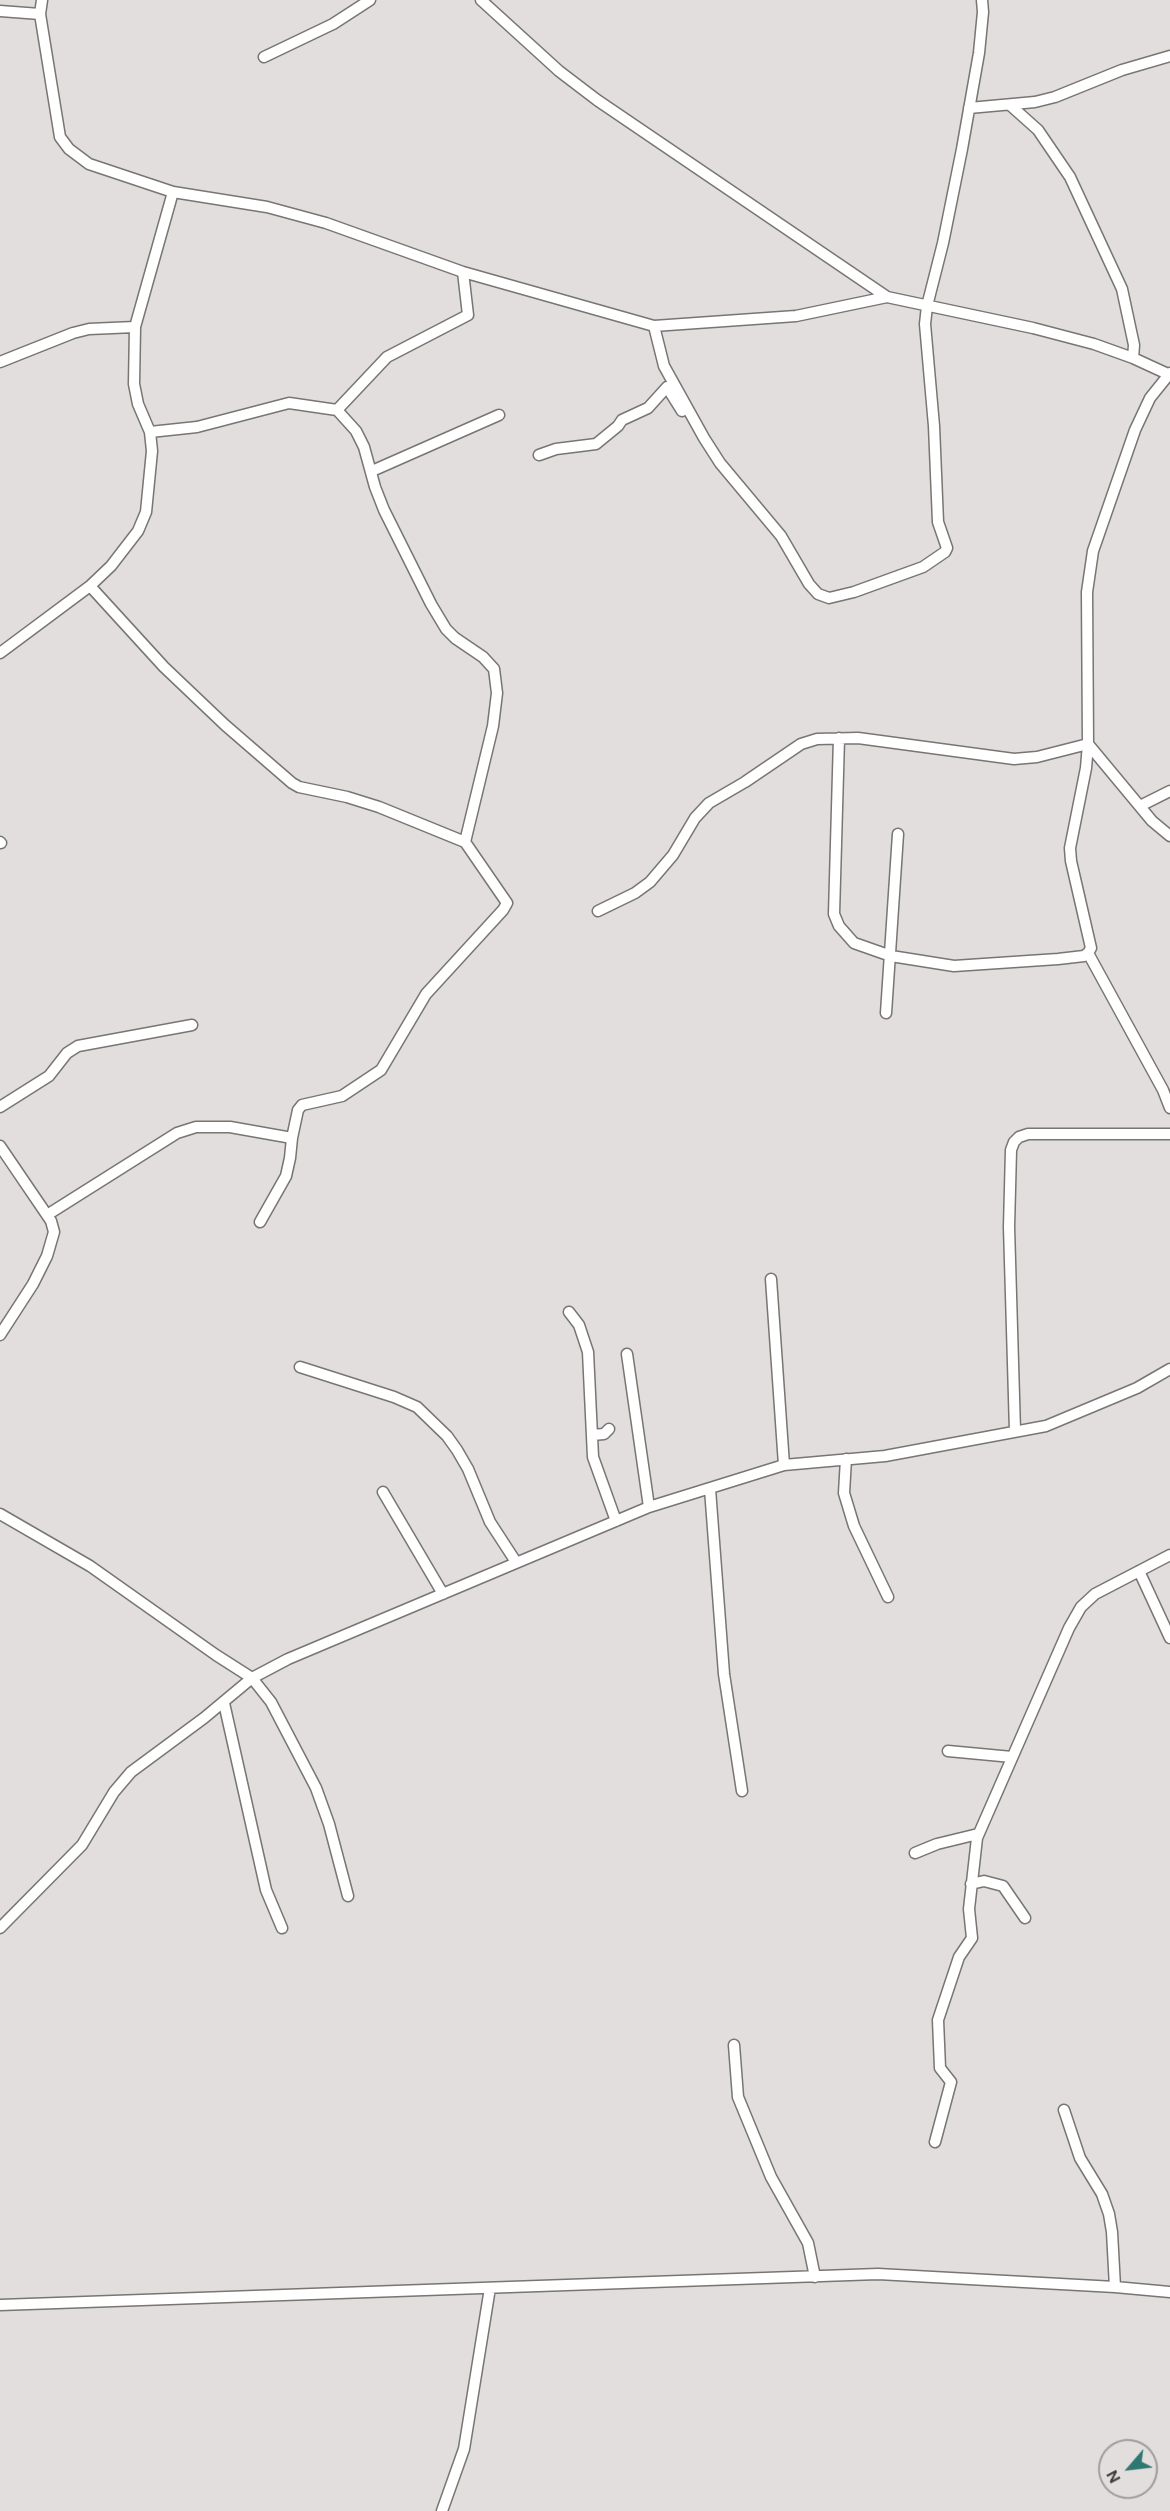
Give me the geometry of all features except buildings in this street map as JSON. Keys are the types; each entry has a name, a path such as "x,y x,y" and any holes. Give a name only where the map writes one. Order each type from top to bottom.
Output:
{"street":[{"path":"42,0 40,14 60,137 69,149 89,164 173,192 237,201 287,212 382,241 464,272 654,326 796,316 887,297"},
{"path":"264,57 333,24 370,0"},
{"path":"481,0 559,71 597,100 887,297 1033,328 1094,344 1170,374 1150,398 1135,430 1093,551 1087,592 1088,744 1086,768 1070,848 1091,948 1088,953 1084,956 1058,959 954,966 891,956 854,943 839,926 834,914 839,738"},
{"path":"654,326 664,366 720,463 781,536 809,584 818,594 829,598 846,594 923,567 940,557 947,548 938,522 934,426 925,324 969,108 982,22 982,0"},
{"path":"0,11 40,14"},
{"path":"969,108 1010,105 1055,97 1122,70 1170,56"},
{"path":"1010,105 1038,130 1070,177 1122,289 1134,345 1133,358"},
{"path":"0,653 90,585 119,557 138,531 146,512 152,451 150,432 138,404 134,384 135,327 173,192"},
{"path":"337,410 387,357 468,315 464,272"},
{"path":"0,362 73,333 89,329 135,327"},
{"path":"539,455 556,449 596,444 622,420 648,408 667,387 682,411 687,407"},
{"path":"150,432 197,427 289,403 337,410 356,431 364,447 384,510 439,618 455,638 483,657 494,669 497,693 493,726 465,842"},
{"path":"372,471 499,415"},
{"path":"90,585 164,667 225,725 292,783 299,787 347,796 465,842 506,900 503,910 426,994 381,1070 342,1096 302,1105 298,1110 286,1176 260,1222"},
{"path":"598,911 635,893 650,882 673,855 695,818 709,802 745,782 801,744 817,739 858,738 1014,759 1037,757 1088,744"},
{"path":"1088,744 1152,821 1170,836"},
{"path":"1140,806 1170,791"},
{"path":"886,1013 898,834"},
{"path":"1088,953 1163,1090 1170,1108"},
{"path":"0,1107 50,1076 67,1053 78,1046 192,1024"},
{"path":"47,1215 177,1133 196,1127 230,1127 292,1138"},
{"path":"1015,1431 1009,1238 1011,1150 1014,1142 1019,1137 1028,1134 1170,1134"},
{"path":"0,1146 47,1215 54,1233 48,1257 0,1335"},
{"path":"771,1279 784,1465"},
{"path":"569,1312 579,1325 588,1352 593,1457 616,1521"},
{"path":"627,1354 649,1507"},
{"path":"300,1367 394,1397 417,1407 447,1436 457,1450 468,1468 490,1522 516,1562"},
{"path":"0,1928 82,1845 114,1792 131,1772 252,1678 288,1659 649,1507 784,1465 885,1456 1046,1426 1137,1388 1170,1369"},
{"path":"592,1435 604,1434 609,1429"},
{"path":"846,1459 844,1493 854,1526 888,1597"},
{"path":"710,1489 724,1674 742,1791"},
{"path":"383,1492 443,1594"},
{"path":"0,1514 90,1566 216,1656 252,1678 271,1702 316,1788 329,1824 348,1896"},
{"path":"934,2142 951,2082 940,2068 938,2020 958,1957 972,1938 969,1909 978,1834 1069,1628 1081,1607 1095,1594 1170,1555"},
{"path":"1140,1572 1170,1638"},
{"path":"224,1702 266,1890 282,1928"},
{"path":"948,1750 1012,1757"},
{"path":"915,1853 937,1844 978,1834"},
{"path":"971,1884 984,1881 1003,1886 1025,1918"},
{"path":"734,2044 738,2097 771,2177 808,2243 816,2277"},
{"path":"1064,2110 1080,2158 1102,2194 1109,2214 1115,2286"},
{"path":"0,2305 878,2274 1115,2286 1170,2292"},
{"path":"442,2511 465,2449 490,2288"}]}
